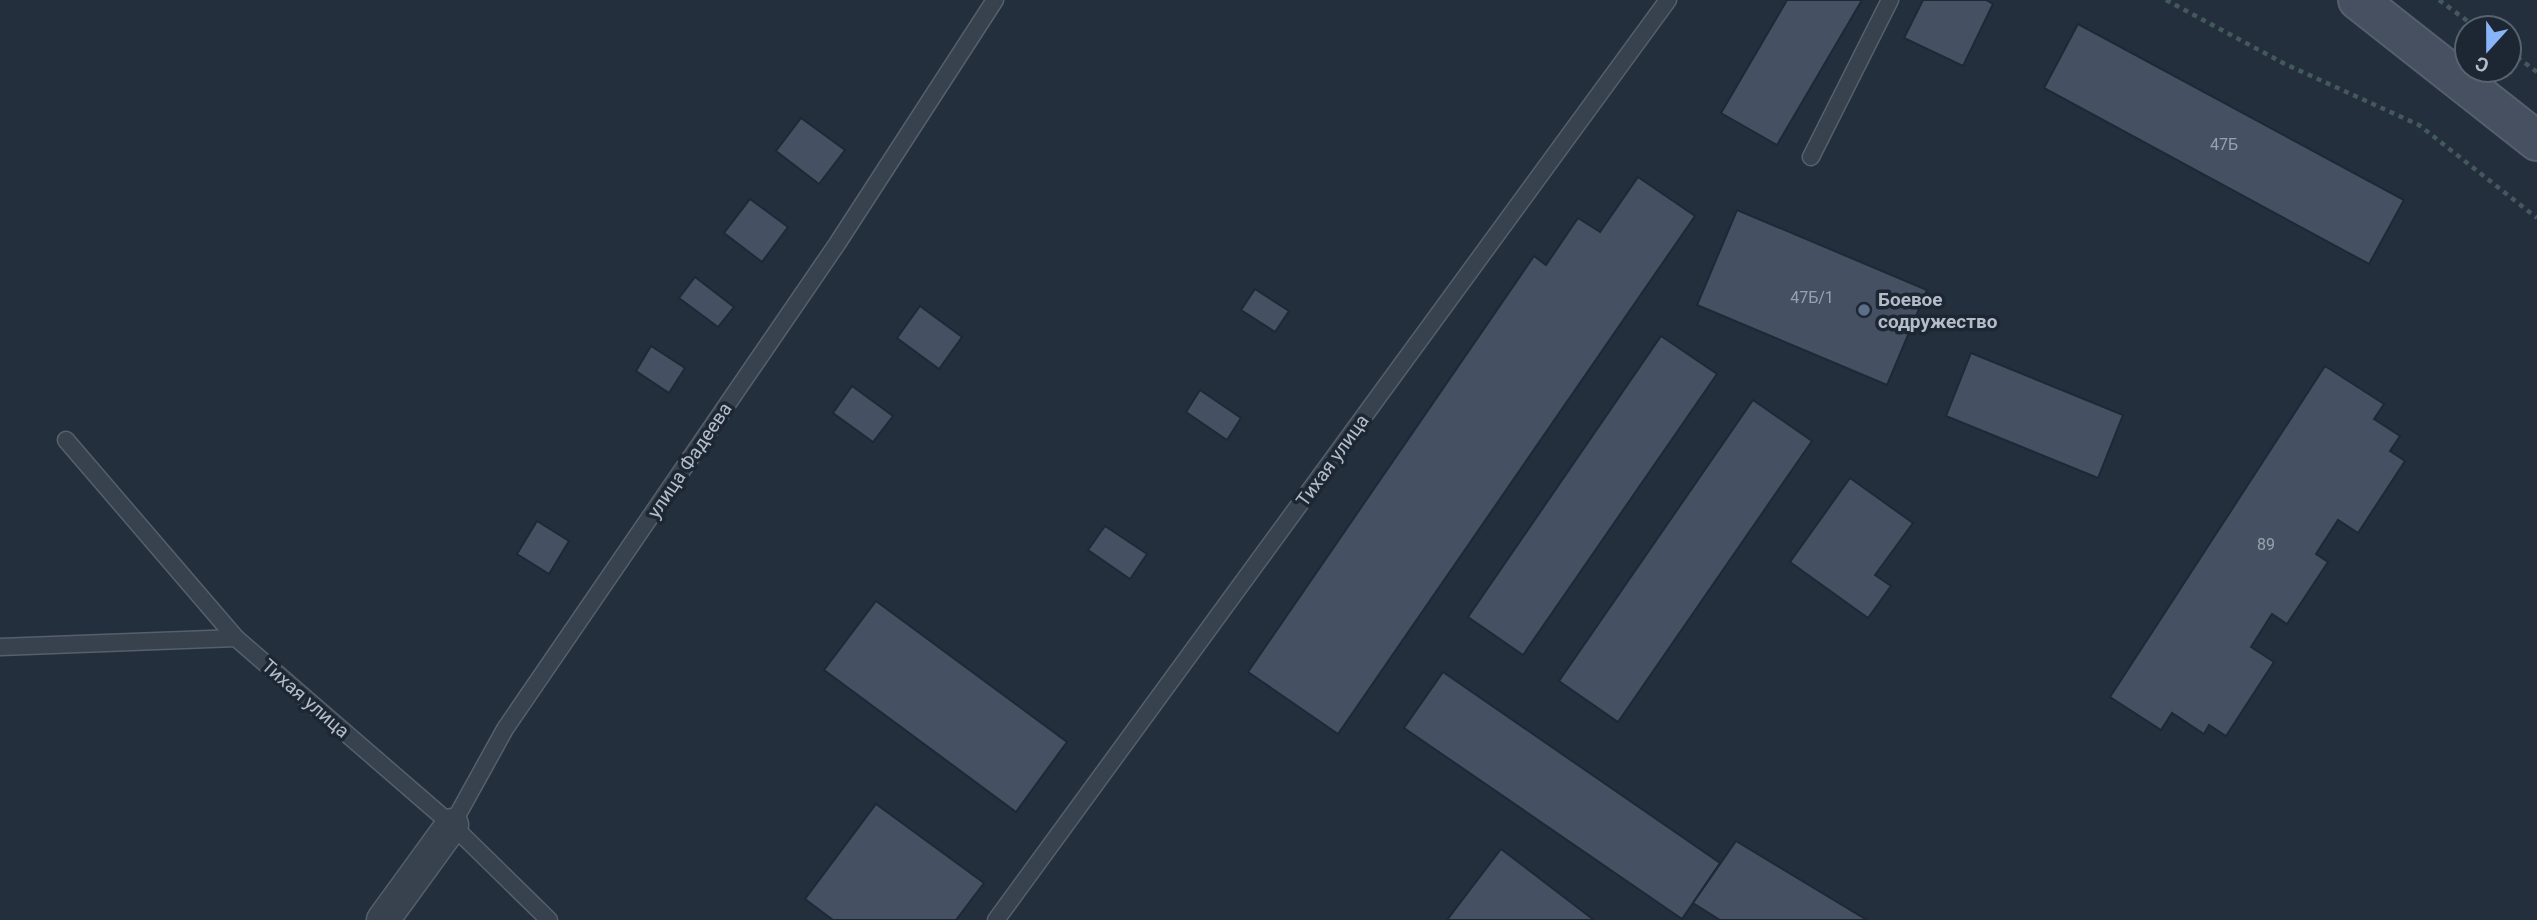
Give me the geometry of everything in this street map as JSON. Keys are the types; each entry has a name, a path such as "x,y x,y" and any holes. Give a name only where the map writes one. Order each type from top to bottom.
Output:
{"main road":[{"path":"2358,0 2537,141"}],"street":[{"name":"улица Фадеева","path":"383,920 452,825"}],"lane":[{"name":"улица Фадеева","path":"452,825 505,729 837,244 995,0"},
{"name":"Тихая улица","path":"996,920 1668,0"},
{"path":"1811,157 1891,0"},
{"name":"Тихая улица","path":"66,440 236,638 452,825 549,920"},
{"path":"0,647 236,638"}],"path":[{"path":"2166,0 2285,64 2419,125 2537,218"},
{"path":"2439,0 2458,14"}],"building":[{"path":"1787,0 1862,0 1777,145 1721,113"},
{"path":"1923,0 1986,0 1993,4 1963,66 1904,38"},
{"path":"2078,24 2404,200 2369,264 2044,88"},
{"path":"801,118 845,150 819,184 776,151"},
{"path":"1638,177 1695,216 1338,734 1248,672 1534,256 1546,265 1578,218 1600,232"},
{"path":"750,199 788,227 762,262 724,233"},
{"path":"1737,210 1927,290 1887,385 1697,305"},
{"path":"695,277 734,307 718,327 679,298"},
{"path":"1255,289 1289,311 1275,332 1241,310"},
{"path":"920,306 962,337 939,369 897,338"},
{"path":"1661,336 1717,374 1523,655 1468,617"},
{"path":"651,346 685,368 669,393 636,371"},
{"path":"1971,353 2123,415 2098,478 1946,416"},
{"path":"2325,366 2384,404 2374,419 2400,436 2390,451 2405,461 2358,533 2338,520 2316,554 2328,562 2287,624 2272,614 2251,647 2274,662 2226,736 2209,725 2204,734 2172,713 2161,730 2110,697"},
{"path":"852,386 893,416 873,442 833,413"},
{"path":"1200,390 1241,418 1227,440 1186,412"},
{"path":"1753,400 1812,441 1618,722 1559,681"},
{"path":"1850,478 1913,523 1875,575 1891,586 1868,618 1790,562"},
{"path":"537,521 569,541 549,574 517,554"},
{"path":"1105,526 1147,554 1130,579 1088,550"},
{"path":"876,601 1067,742 1016,812 824,670"},
{"path":"1443,672 1720,863 1682,919 1404,728"},
{"path":"876,804 984,883 956,920 833,920 805,899"},
{"path":"1736,841 1867,920 1720,920 1693,903"},
{"path":"1501,849 1594,920 1447,920"}],"place":[{"name":"Боевое содружество","path":"1864,310"}]}
